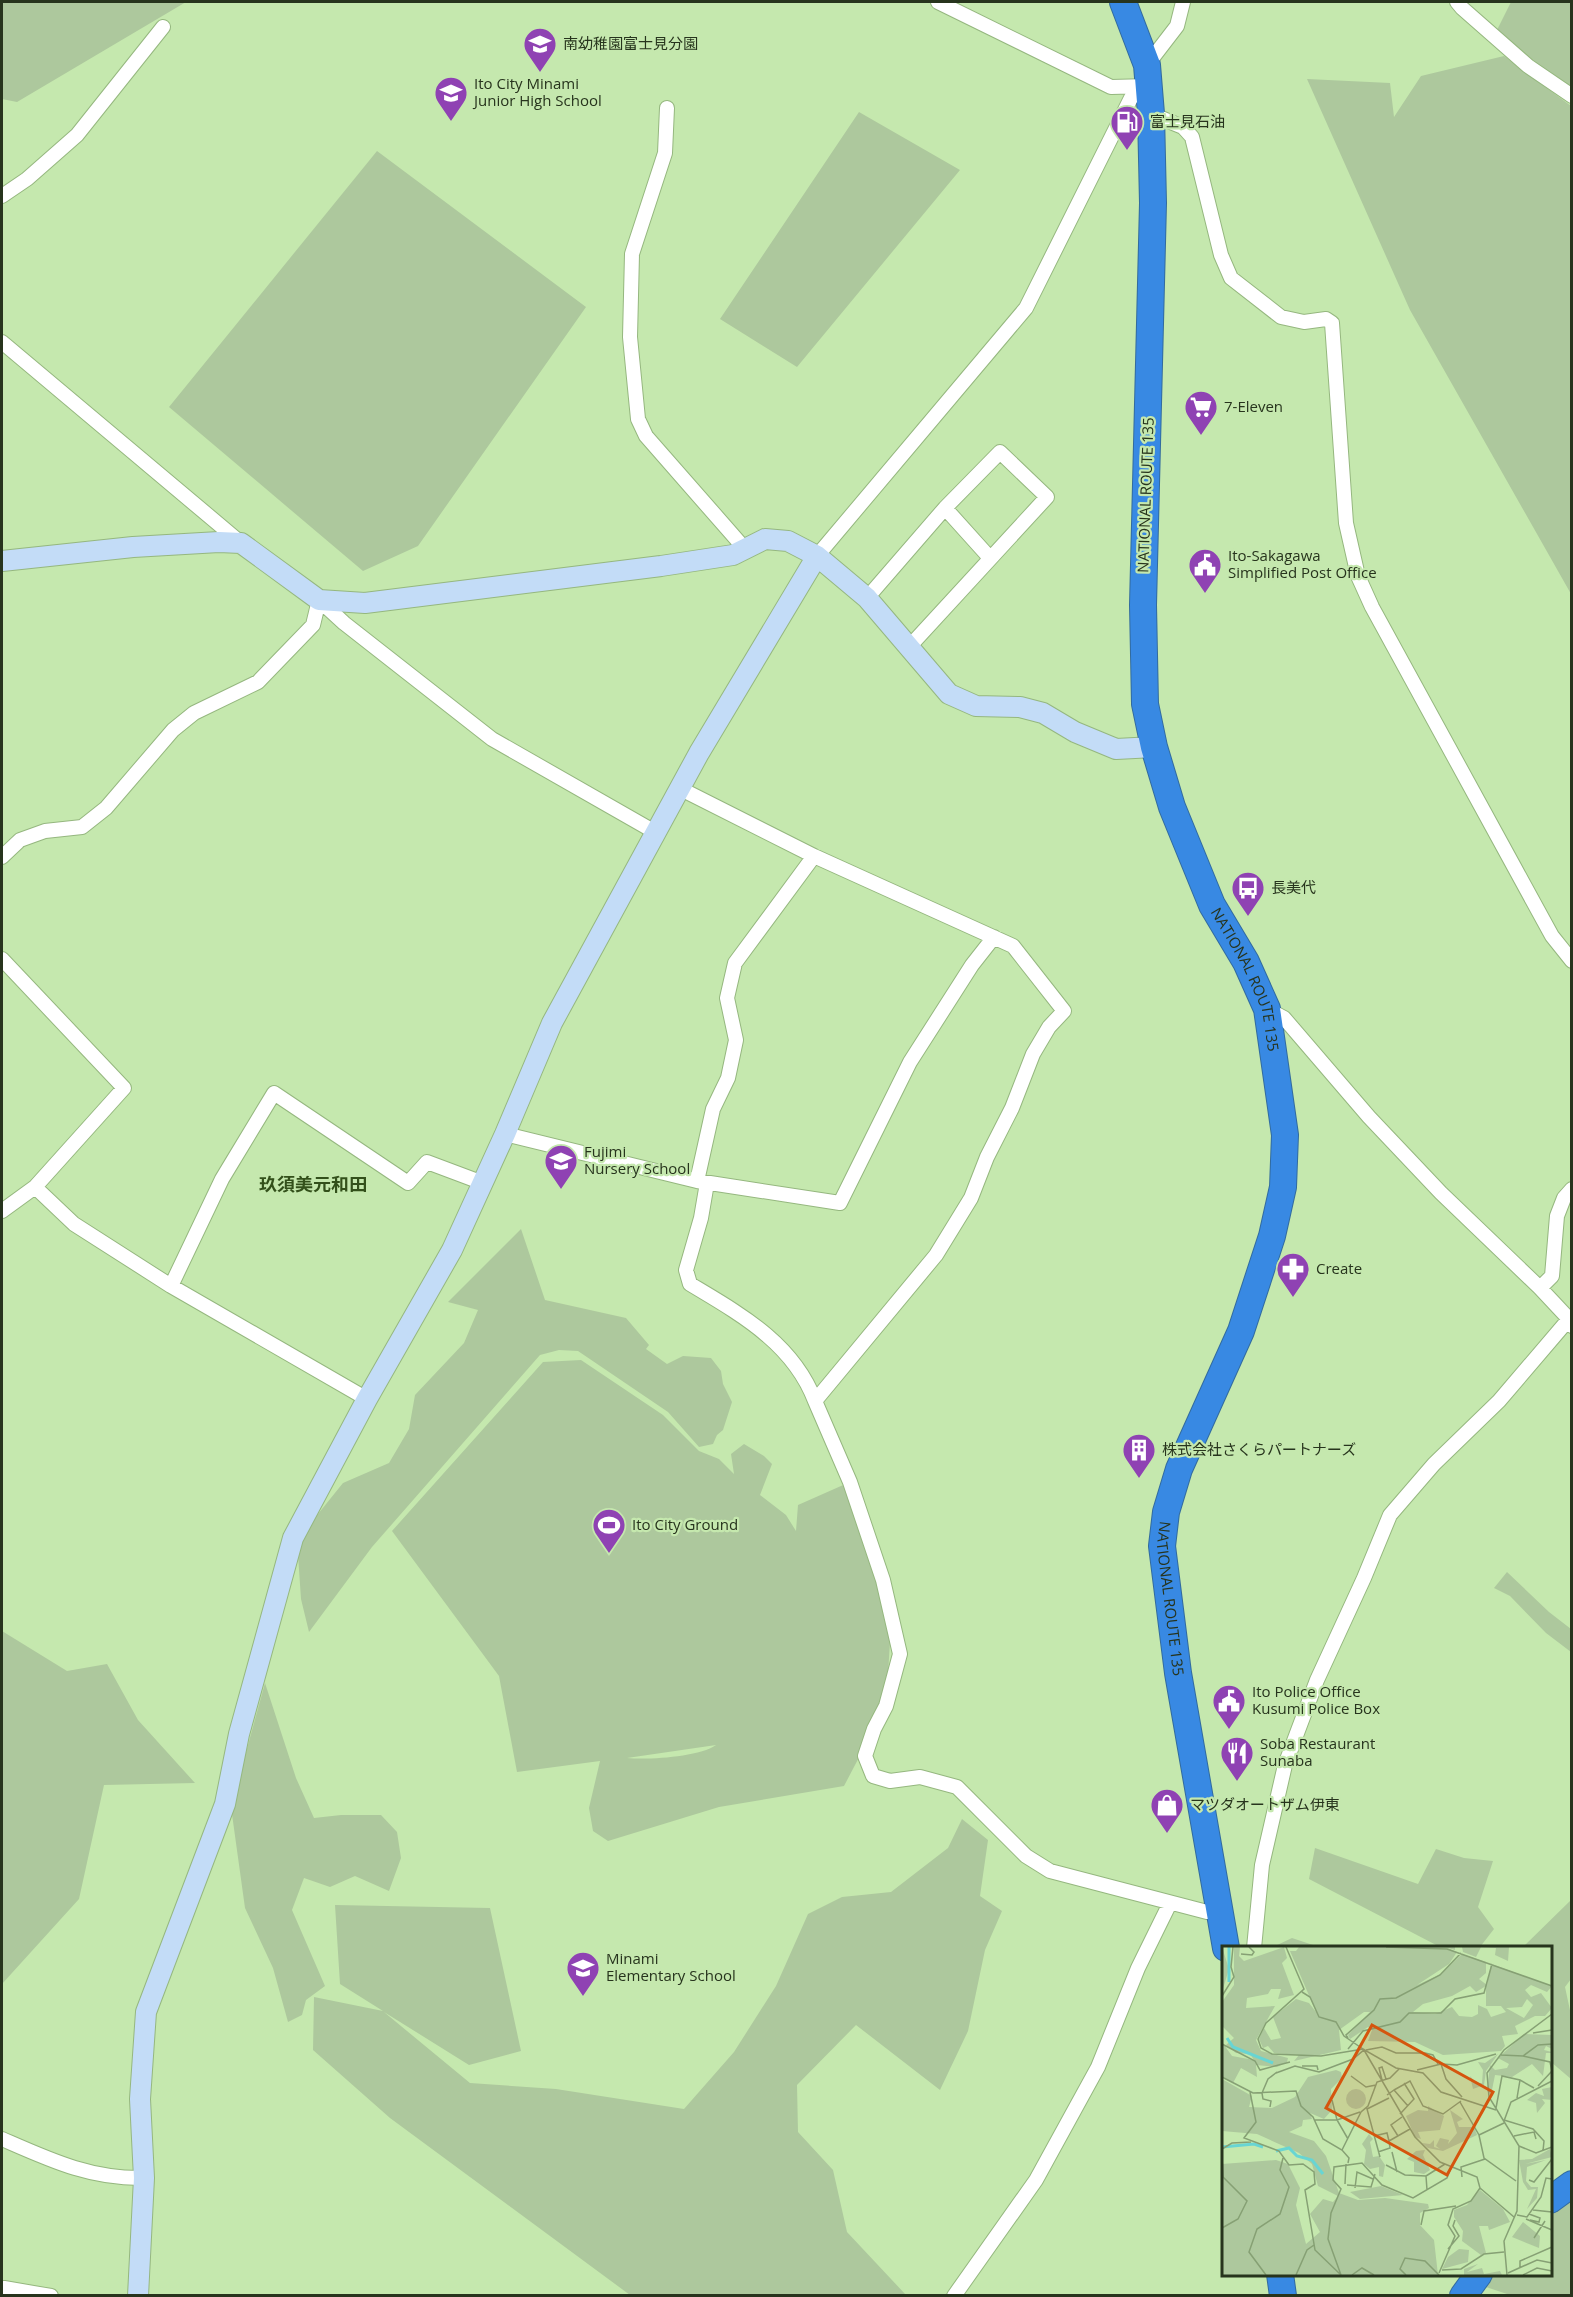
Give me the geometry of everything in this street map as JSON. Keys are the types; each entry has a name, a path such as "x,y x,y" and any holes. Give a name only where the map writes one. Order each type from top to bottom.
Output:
{"highway":[{"name":"NATIONAL ROUTE 135","path":"1123,2 1148,76 1151,114 1153,203 1143,605 1145,704 1154,747 1172,807 1212,905 1246,962 1267,1009 1285,1135 1282,1187 1272,1236 1241,1331 1179,1469 1166,1512 1162,1546 1178,1673 1226,1946"},
{"path":"1552,2199 1572,2184"},
{"path":"1280,2276 1283,2295"},
{"path":"1463,2295 1477,2276"}],"street":[{"path":"938,2 1111,87 1148,76"},
{"path":"138,2295 144,2178 140,2099 146,2012 225,1804 239,1734 293,1538 367,1399 452,1250 552,1023 680,788 817,556 1026,308 1131,98 1148,76 1177,26 1183,2"},
{"path":"1457,2 1528,66 1572,96"},
{"path":"2,196 27,179 77,135 162,27"},
{"path":"667,108 665,153 632,254 630,338 638,419 646,436 745,549"},
{"path":"1151,114 1183,127 1192,137 1221,255 1232,278 1281,317 1304,322 1326,319 1332,323 1346,523 1358,576 1372,607 1481,809 1552,936 1572,961"},
{"path":"2,342 241,543 320,600 344,623 492,739 656,832"},
{"path":"867,598 945,508 1000,452 1047,497 910,646"},
{"path":"945,508 990,558"},
{"path":"320,600 365,603 661,566 733,555 765,539 788,541 817,556 867,598 949,694 976,706 1020,707 1044,713 1075,732 1116,749 1154,747"},
{"path":"2,561 133,547 219,542 241,543"},
{"path":"2,857 20,840 45,831 82,827 106,808 174,730 194,713 258,682 313,625 320,600"},
{"path":"680,788 814,856 1013,946 1064,1011 1049,1027 1033,1054 1012,1108 987,1158 971,1198 936,1255 815,1401"},
{"path":"814,856 735,963 727,998 736,1040 728,1078 713,1109 702,1182 701,1218 686,1270 690,1284 752,1321 789,1358 809,1383 850,1482 892,1610 900,1654 886,1706 874,1729 866,1756 873,1776 890,1781 920,1777 957,1787 1026,1856 1050,1871 1207,1912 1219,1908"},
{"path":"505,1134 702,1182 840,1203 909,1062 972,965 994,937"},
{"path":"2,959 124,1088 35,1187 2,1211"},
{"path":"1254,1946 1262,1865 1286,1765 1317,1680 1390,1515 1434,1464 1499,1401 1570,1322 1540,1288 1441,1193 1385,1134 1284,1018 1267,1009"},
{"path":"171,1286 222,1179 274,1093 408,1183 428,1162 483,1183"},
{"path":"35,1187 74,1224 171,1286 367,1399"},
{"path":"1540,1288 1551,1276 1557,1216 1564,1198 1572,1189"},
{"path":"954,2295 1036,2180 1098,2067 1138,1968 1170,1903"},
{"path":"2,2139 70,2168 120,2178 144,2178"},
{"path":"2,2290 4,2288 51,2295"}],"green space":[{"path":"2,2 186,2 17,102 2,99"},
{"path":"1511,2 1571,2 1571,102 1494,36"},
{"path":"1504,56 1571,106 1571,594 1410,310 1307,79 1390,83 1394,117 1421,76"},
{"path":"859,112 960,170 797,367 720,319"},
{"path":"377,151 586,307 418,546 363,571 169,407"},
{"path":"521,1229 545,1300 626,1318 649,1345 646,1349 667,1364 683,1356 711,1358 721,1371 723,1384 732,1402 723,1430 717,1435 713,1444 699,1447 668,1412 578,1351 559,1350 540,1355 372,1547 309,1632 301,1599 297,1540 343,1483 389,1463 409,1429 415,1395 464,1343 478,1310 448,1302"},
{"name":"Ito City Ground","path":"581,1360 663,1415 699,1451 719,1459 734,1474 731,1454 744,1444 764,1456 772,1464 760,1495 786,1515 796,1531 798,1505 850,1482 892,1610 886,1706 844,1786 719,1807 608,1841 593,1831 589,1808 600,1761 517,1772 499,1676 392,1531 543,1362","holes":["716,1745 673,1757 627,1758"]},
{"path":"1507,1572 1549,1612 1571,1629 1571,1652 1546,1633 1510,1596 1494,1588"},
{"path":"2,1631 67,1671 107,1664 138,1720 195,1783 104,1785 79,1899 2,1984"},
{"path":"265,1683 296,1778 314,1818 381,1815 397,1832 401,1858 389,1891 355,1876 330,1887 304,1878 292,1910 325,1986 306,2000 302,2015 288,2022 273,1968 245,1908 231,1807"},
{"path":"962,1819 988,1840 980,1896 1002,1911 985,1950 968,2031 940,2090 856,2025 797,2085 798,2132 833,2170 847,2232 906,2295 630,2295 390,2118 313,2050 314,1997 383,2011 340,1984 335,1905 490,1908 521,2051 469,2065 384,2012 470,2083 556,2089 684,2109 734,2052 776,1986 808,1914 842,1897 891,1892 948,1848"},
{"path":"1315,1848 1418,1884 1436,1849 1464,1858 1493,1861 1478,1907 1494,1929 1481,1946 1438,1946 1309,1879"},
{"path":"1571,1900 1571,1979 1565,1987 1571,2015 1571,2079 1552,2063 1552,1946 1524,1946"},
{"path":"1292,1938 1316,1946 1275,1946"},
{"path":"1571,2193 1571,2295 1510,2295 1483,2286 1492,2276 1552,2276 1552,2207"}],"place":[{"name":"南幼稚園富士見分園","path":"540,73"},
{"name":"Ito City Minami Junior High School","path":"451,122"},
{"name":"富士見石油","path":"1127,151"},
{"name":"7-Eleven","path":"1201,436"},
{"name":"Ito-Sakagawa Simplified Post Office","path":"1205,594"},
{"name":"長美代","path":"1248,917"},
{"name":"Fujimi Nursery School","path":"561,1190"},
{"name":"Create","path":"1293,1298"},
{"name":"株式会社さくらパートナーズ","path":"1139,1479"},
{"name":"Ito City Ground","path":"609,1554"},
{"name":"Ito Police Office Kusumi Police Box","path":"1229,1730"},
{"name":"Soba Restaurant Sunaba","path":"1237,1782"},
{"name":"マツダオートザム伊東","path":"1167,1834"},
{"name":"Minami Elementary School","path":"583,1997"}],"district":[{"name":"玖須美元和田","path":"313,1185"}]}
